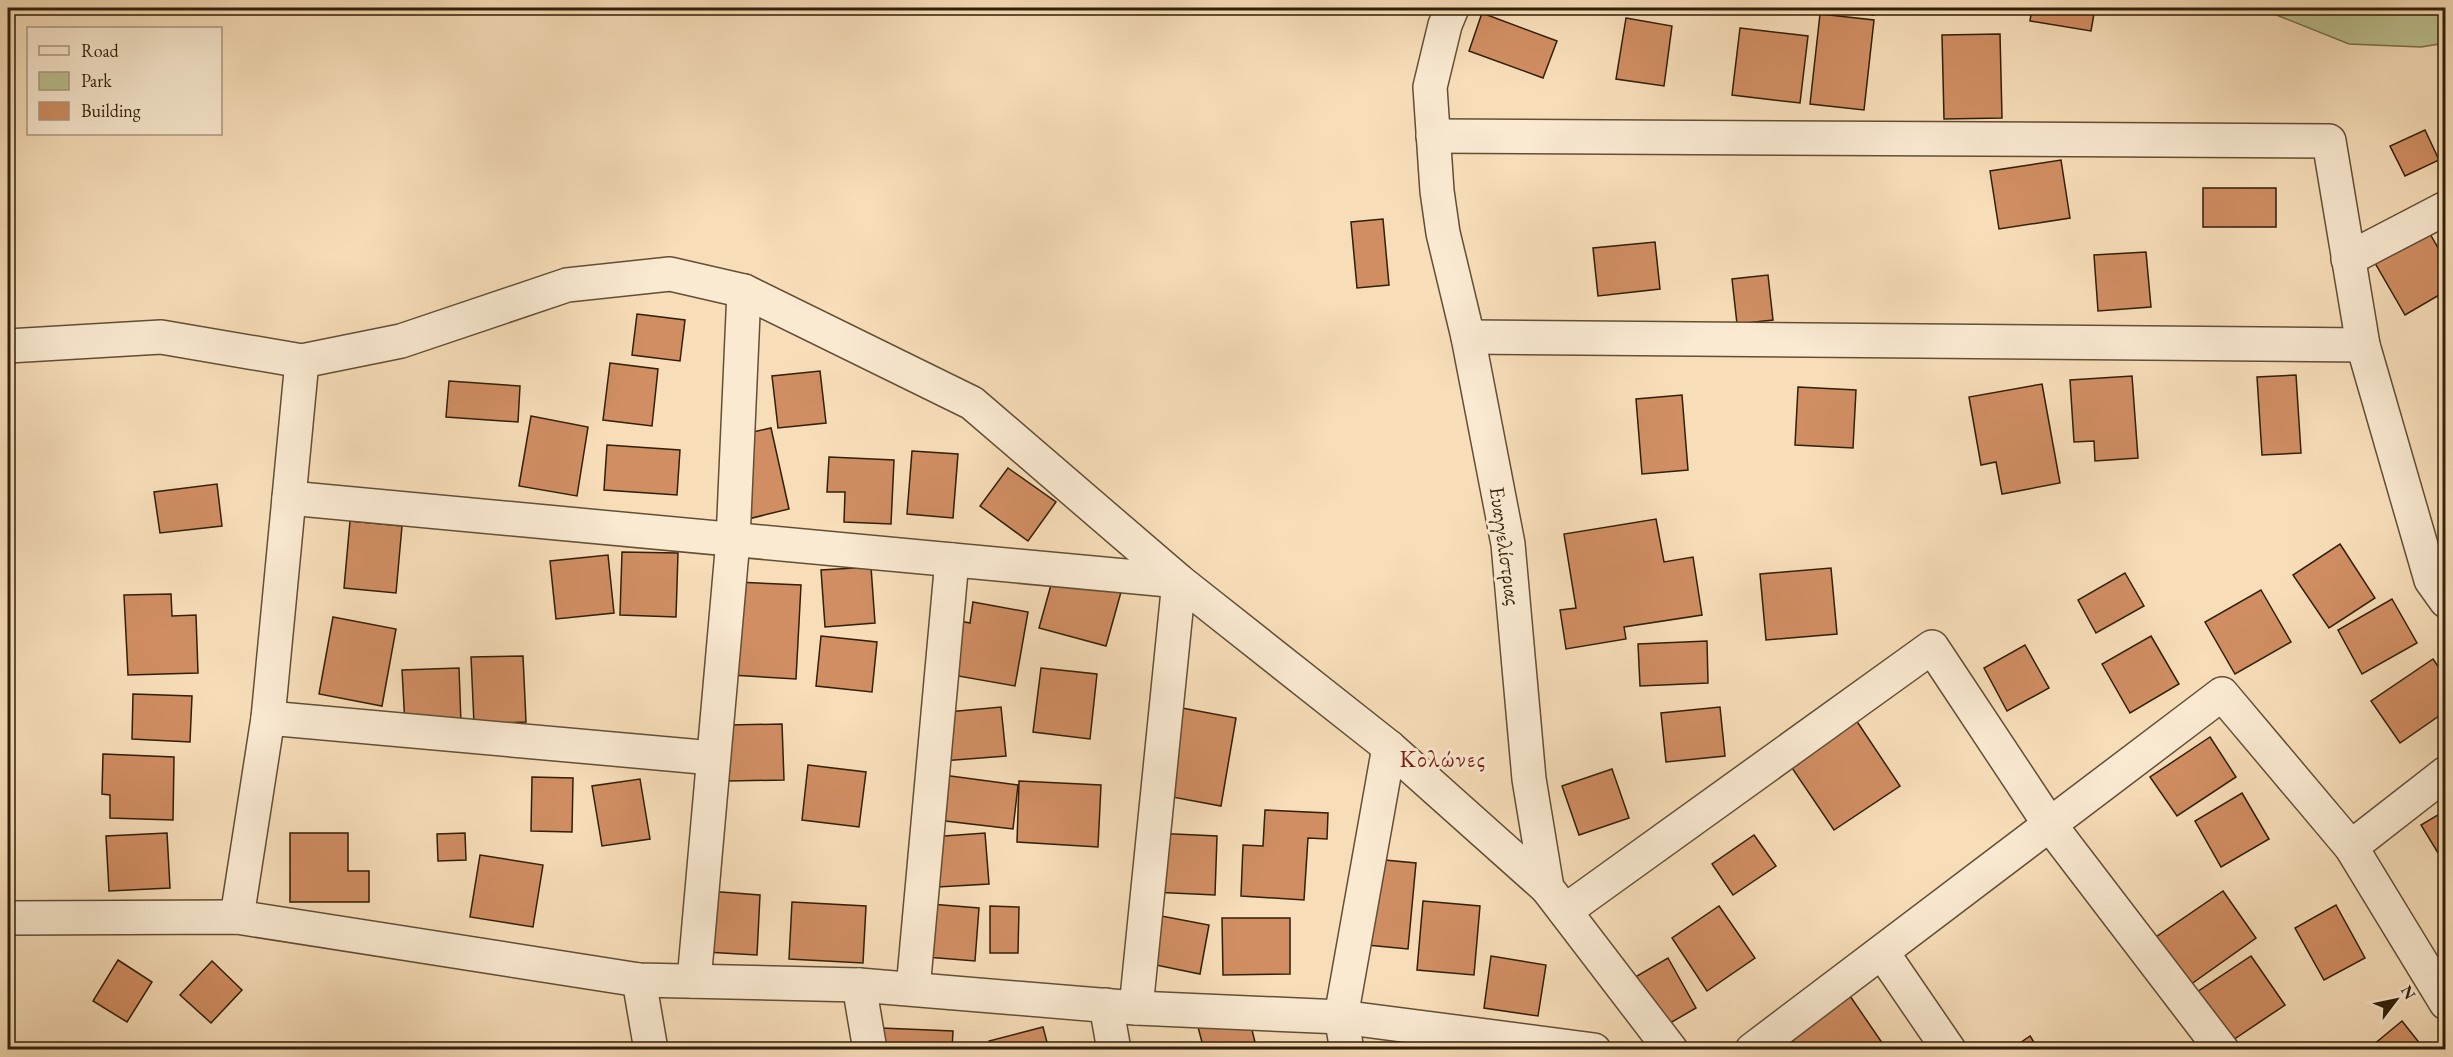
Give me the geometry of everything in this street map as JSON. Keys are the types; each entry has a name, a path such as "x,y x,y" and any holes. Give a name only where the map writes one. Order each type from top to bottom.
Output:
{"street":[{"name":"Ευαγγελίστριας","path":"1452,8 1445,24 1430,87 1433,136 1443,233 1468,337 1508,544 1529,779 1556,899 1671,1050"},
{"path":"1433,136 2329,141 2362,345 2431,580 2445,602"},
{"path":"2348,259 2445,208"},
{"path":"8,346 161,338 302,361 401,341 567,285 670,274 744,291 972,403 1179,581 1389,747 1556,899 1932,647 2050,825 2222,1050"},
{"path":"693,981 733,540 744,291"},
{"path":"1468,337 2362,345"},
{"path":"237,917 268,718 302,361"},
{"path":"289,498 1179,581"},
{"path":"913,989 952,560"},
{"path":"1114,1050 1179,581"},
{"path":"1752,1050 2222,694 2351,847 2445,1003"},
{"path":"268,718 713,758"},
{"path":"1347,1050 1341,1017 1389,747"},
{"path":"2351,847 2445,773"},
{"path":"8,918 237,917 639,980 859,985 1121,1006 1341,1017 1594,1050"},
{"path":"1882,952 1949,1050"},
{"path":"639,980 651,1050"},
{"path":"859,985 870,1050"}],"green space":[{"path":"2259,8 2445,8 2445,43 2421,47 2349,44"}],"building":[{"path":"1837,8 1875,8 1874,15"},
{"path":"2032,8 2095,8 2091,31 2030,21"},
{"path":"1482,13 1557,41 1543,78 1469,51"},
{"path":"1820,14 1874,20 1864,110 1810,104"},
{"path":"1626,18 1672,26 1664,86 1616,79"},
{"path":"1740,28 1808,36 1800,103 1732,95"},
{"path":"2000,34 2002,118 1944,119 1942,35"},
{"path":"2425,130 2439,160 2405,176 2390,146"},
{"path":"2061,160 2070,218 1999,229 1990,171"},
{"path":"2203,188 2276,188 2276,227 2203,227"},
{"path":"1383,219 1389,285 1357,288 1351,222"},
{"path":"2429,232 2446,262 2446,291 2405,315 2375,263"},
{"path":"1655,242 1660,289 1598,296 1593,248"},
{"path":"2146,252 2151,307 2098,311 2094,255"},
{"path":"1768,275 1773,320 1737,324 1732,279"},
{"path":"637,314 685,320 680,361 632,355"},
{"path":"610,363 658,369 652,426 603,420"},
{"path":"820,371 826,423 778,428 772,376"},
{"path":"2296,375 2301,453 2262,455 2257,377"},
{"path":"2132,376 2138,458 2095,461 2094,441 2074,442 2070,380"},
{"path":"449,381 520,386 518,422 446,417"},
{"path":"2042,384 2060,483 2002,494 1996,462 1981,465 1969,397"},
{"path":"1798,387 1856,390 1853,448 1795,445"},
{"path":"1682,395 1688,470 1642,474 1636,399"},
{"path":"531,416 588,427 577,496 519,486"},
{"path":"771,428 789,509 744,520 726,438"},
{"path":"607,445 680,450 677,495 604,490"},
{"path":"912,451 958,454 953,518 907,514"},
{"path":"829,457 894,460 891,524 844,522 845,492 827,492"},
{"path":"1008,468 1056,502 1028,541 980,506"},
{"path":"217,484 222,526 160,533 154,492"},
{"path":"1656,519 1664,562 1693,557 1702,615 1624,627 1626,639 1566,649 1560,610 1576,608 1564,534"},
{"path":"350,521 402,526 396,593 344,588"},
{"path":"2340,544 2375,598 2329,628 2293,575"},
{"path":"622,552 678,553 676,617 620,615"},
{"path":"608,555 614,613 556,619 550,561"},
{"path":"871,567 875,623 825,627 821,570"},
{"path":"1831,568 1837,634 1766,640 1760,574"},
{"path":"2125,573 2144,606 2096,633 2078,600"},
{"path":"1054,574 1121,592 1106,646 1039,628"},
{"path":"735,582 801,585 796,679 731,675"},
{"path":"2261,590 2291,642 2235,674 2205,622"},
{"path":"171,594 172,616 196,615 198,673 128,675 124,595"},
{"path":"2392,599 2417,643 2362,674 2338,630"},
{"path":"973,602 1028,612 1015,686 941,673 950,619 970,623"},
{"path":"333,617 396,629 382,706 319,694"},
{"path":"821,636 877,642 872,692 816,686"},
{"path":"2151,636 2179,684 2130,713 2102,664"},
{"path":"1707,641 1708,683 1640,686 1638,644"},
{"path":"2025,645 2049,688 2007,711 1984,668"},
{"path":"523,656 526,722 474,724 471,657"},
{"path":"2433,659 2446,678 2446,711 2400,743 2371,701"},
{"path":"459,668 461,723 405,725 402,670"},
{"path":"1041,668 1097,674 1090,739 1033,732"},
{"path":"133,694 192,696 190,742 132,739"},
{"path":"1001,707 1006,756 942,761 937,713"},
{"path":"1720,707 1725,756 1666,762 1661,713"},
{"path":"1182,708 1236,718 1221,806 1167,796"},
{"path":"1850,711 1900,786 1834,830 1784,756"},
{"path":"782,724 784,780 729,781 729,725"},
{"path":"2210,737 2236,777 2177,816 2150,777"},
{"path":"103,754 174,757 173,820 110,818 110,795 102,794"},
{"path":"808,765 866,772 859,827 802,820"},
{"path":"1612,769 1629,818 1579,835 1562,786"},
{"path":"943,775 1018,785 1013,829 937,820"},
{"path":"532,777 573,778 572,832 531,831"},
{"path":"640,779 650,839 602,846 592,786"},
{"path":"1019,781 1101,785 1098,847 1017,842"},
{"path":"2242,793 2269,839 2221,867 2195,821"},
{"path":"1265,810 1328,813 1327,839 1308,838 1304,900 1241,896 1243,845 1263,846"},
{"path":"2446,810 2446,866 2421,825"},
{"path":"167,833 170,888 109,891 106,836"},
{"path":"290,833 348,833 348,871 369,871 369,902 290,902"},
{"path":"465,833 466,860 438,861 437,834"},
{"path":"985,833 989,884 920,888 917,838"},
{"path":"1153,833 1217,836 1215,895 1151,892"},
{"path":"1754,835 1776,866 1733,895 1712,864"},
{"path":"480,855 543,865 533,927 470,917"},
{"path":"1353,857 1416,863 1408,949 1346,943"},
{"path":"708,891 760,895 757,955 705,952"},
{"path":"2223,891 2256,938 2187,987 2153,939"},
{"path":"1423,901 1480,906 1474,975 1417,970"},
{"path":"792,902 866,906 863,963 789,959"},
{"path":"918,903 979,908 975,961 914,956"},
{"path":"2336,905 2365,958 2324,980 2295,928"},
{"path":"990,906 1019,907 1018,953 990,953"},
{"path":"1719,906 1755,958 1707,991 1672,938"},
{"path":"1156,915 1209,925 1200,974 1146,963"},
{"path":"1222,918 1290,918 1290,974 1223,975"},
{"path":"1491,956 1546,965 1538,1016 1484,1008"},
{"path":"2251,956 2285,1005 2227,1044 2194,994"},
{"path":"1668,958 1696,1008 1658,1030 1630,980"},
{"path":"118,960 152,982 127,1022 93,1001"},
{"path":"212,961 242,990 211,1023 180,995"},
{"path":"1850,996 1887,1050 1799,1050 1790,1037"},
{"path":"1248,1014 1257,1050 1204,1050 1198,1027"},
{"path":"2402,1021 2425,1050 2367,1050"},
{"path":"1043,1027 1049,1050 991,1050 989,1041"},
{"path":"881,1028 953,1031 952,1050 880,1050"},
{"path":"2030,1036 2039,1050 2010,1050"}],"district":[{"name":"Κολώνες","path":"1443,759"}]}
